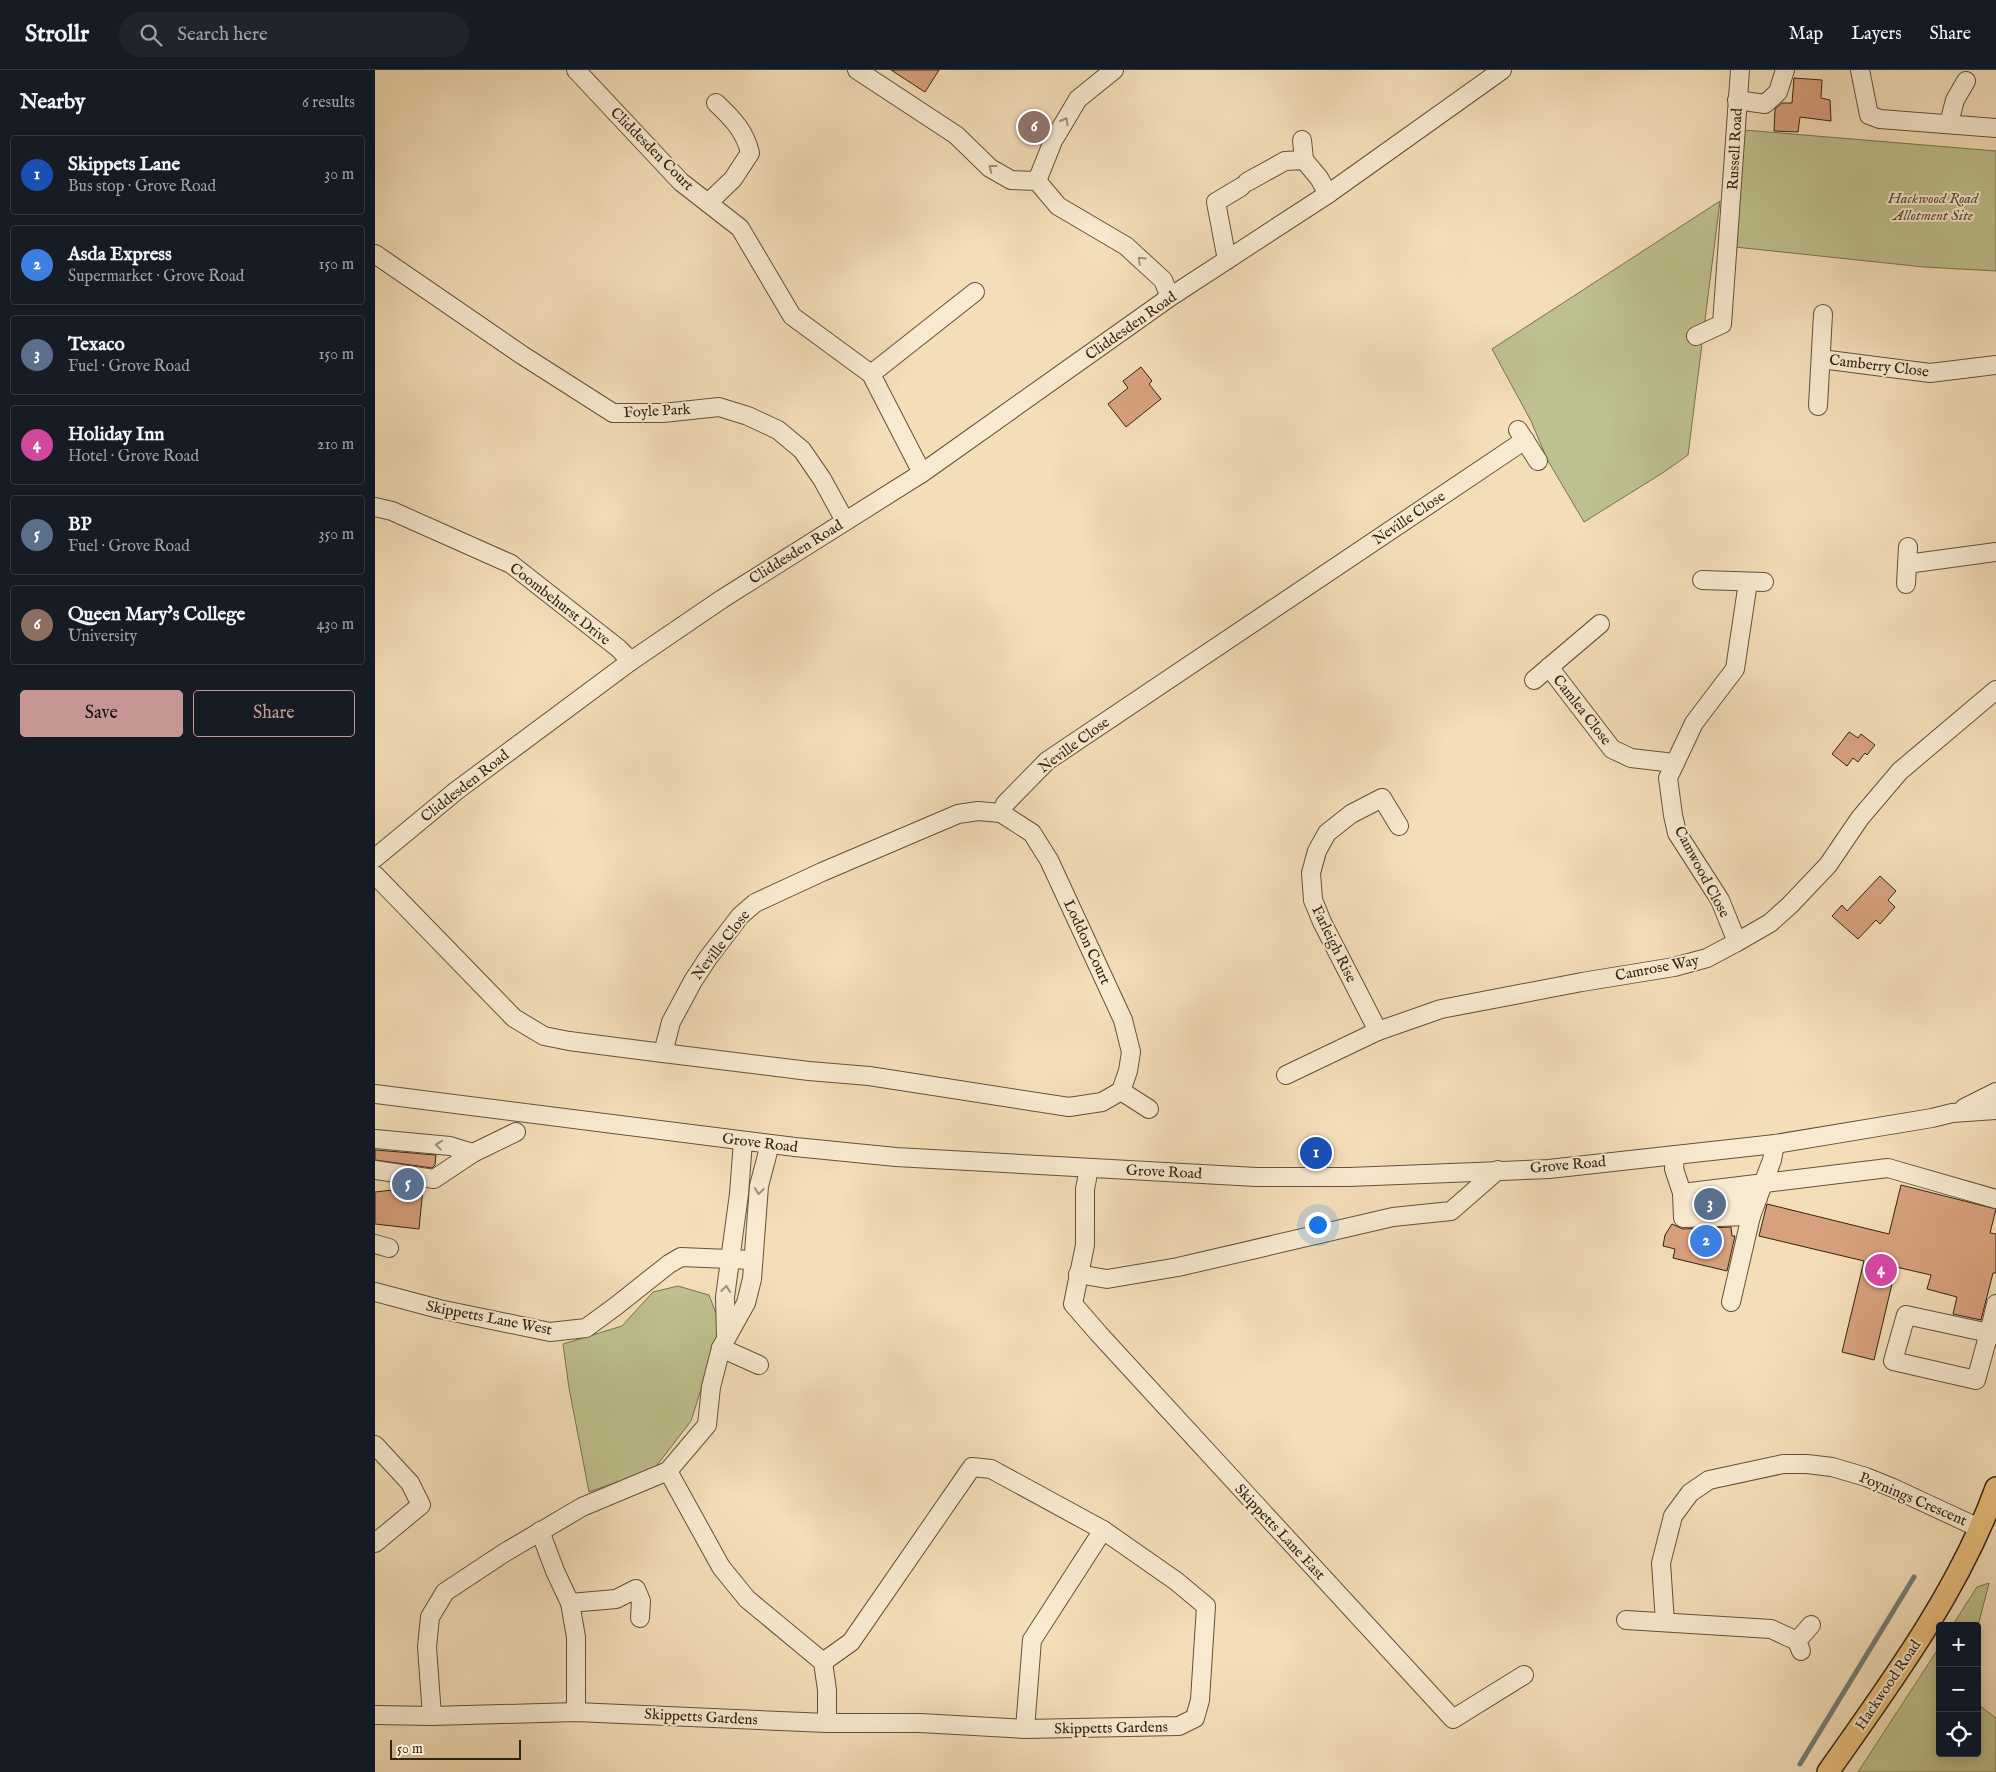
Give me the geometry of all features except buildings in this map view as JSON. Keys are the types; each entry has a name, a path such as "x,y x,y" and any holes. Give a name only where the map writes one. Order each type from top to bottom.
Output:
{"main road":[{"name":"Hackwood Road","path":"1828,1772 1893,1680 1925,1630 1994,1501"}],"street":[{"name":"Cliddesden Court","path":"576,70 681,182 740,228 792,316 871,374 922,472"},
{"path":"857,70 956,135 990,168 1011,180 1037,181 1058,206 1126,246 1163,280 1170,298"},
{"path":"1037,181 1053,141 1077,99 1114,70"},
{"name":"Cliddesden Road","path":"375,858 456,791 631,661 722,599 922,472 1170,298 1327,194 1503,70"},
{"name":"Russell Road","path":"1696,336 1722,324 1740,70"},
{"name":"Russell Road","path":"1737,100 1765,104 1778,92 1785,70"},
{"path":"1861,70 1869,115 1880,119 1996,128"},
{"path":"1949,123 1955,100 1966,81"},
{"path":"707,203 733,179 750,153 747,140 734,120 715,103"},
{"path":"1302,140 1304,160 1319,178 1327,194"},
{"path":"1227,260 1216,202 1285,161 1304,160"},
{"name":"Foyle Park","path":"375,254 522,355 613,413 663,413 719,407 748,416 778,430 802,450 822,479 845,521"},
{"path":"871,374 975,292"},
{"name":"Camberry Close","path":"1817,406 1823,314"},
{"name":"Camberry Close","path":"1821,359 1929,373 1996,365"},
{"name":"Neville Close","path":"663,1053 671,1022 693,981 735,923 755,903 958,814 978,811 1001,813 1005,804 1047,761 1521,435 1538,461"},
{"name":"Coombehurst Drive","path":"375,507 392,511 511,564 618,648 631,661"},
{"path":"1906,584 1907,556 1996,552"},
{"name":"Camwood Close","path":"1702,580 1756,582 1735,669 1693,723 1668,778 1677,833 1720,900 1737,942"},
{"name":"Camlea Close","path":"1533,680 1600,624"},
{"name":"Camlea Close","path":"1549,667 1613,749 1631,758 1675,763"},
{"name":"Camrose Way","path":"1286,1076 1377,1031 1441,1009 1674,967 1707,958 1737,942 1770,922 1790,905 1828,865 1860,818 1900,771 1996,690"},
{"name":"Farleigh Rise","path":"1377,1031 1322,922 1313,900 1311,872 1317,852 1327,833 1351,814 1381,798 1399,826"},
{"name":"Loddon Court","path":"1001,813 1032,833 1049,860 1123,1020 1131,1052 1128,1071 1121,1091"},
{"path":"375,874 514,1018 544,1036 569,1041 809,1071 869,1076 1069,1107 1102,1102 1121,1091 1149,1109"},
{"name":"Grove Road","path":"1952,1113 1996,1092"},
{"name":"Grove Road","path":"375,1094 743,1141 897,1157 1265,1177 1349,1177 1549,1168 1775,1144 1952,1113 1996,1110"},
{"path":"375,1170 434,1180 473,1153 516,1132"},
{"path":"375,1139 450,1146 473,1153"},
{"path":"724,1343 725,1297 743,1141"},
{"path":"432,1716 427,1647 430,1617 445,1592 470,1574 582,1507 668,1471 707,1425 711,1386 724,1343 746,1303 752,1279 759,1186 770,1144"},
{"path":"1731,1302 1751,1216 1773,1160 1775,1144"},
{"path":"1675,1155 1675,1169 1683,1198 1683,1218 1751,1216"},
{"name":"Skippetts Lane East","path":"1089,1168 1085,1189 1085,1245 1073,1304 1453,1719 1524,1675"},
{"path":"1683,1198 1760,1191 1888,1168 1996,1199"},
{"path":"1078,1274 1107,1279 1178,1267 1393,1217 1451,1211 1498,1170"},
{"name":"Skippetts Lane West","path":"375,1292 439,1310 550,1332 585,1328 669,1264 681,1257 753,1260"},
{"path":"1992,1334 1906,1315 1893,1361 1976,1380 1992,1334 1996,1304"},
{"path":"724,1343 759,1365"},
{"path":"375,1445 410,1483 421,1505 375,1543"},
{"name":"Poynings Crescent","path":"1665,1622 1661,1563 1673,1516 1690,1493 1709,1480 1783,1464 1807,1464 1832,1468 1866,1477 1893,1488 1979,1528"},
{"name":"Skippetts Gardens","path":"375,1715 432,1716 575,1712 827,1723 920,1723 1025,1729 1179,1726 1195,1718 1200,1700 1206,1606 1176,1581 1103,1530 991,1469 972,1467 904,1562 851,1642 823,1662"},
{"path":"668,1471 721,1567 747,1599 823,1662 827,1690 827,1723"},
{"path":"1025,1729 1033,1640 1103,1530"},
{"path":"540,1531 555,1571 570,1603 576,1638 575,1712"},
{"path":"570,1603 616,1599 637,1589 641,1601 640,1618"},
{"path":"1626,1620 1771,1629 1799,1646 1811,1625"}],"green space":[{"name":"Hackwood Road Allotment Site","path":"1744,130 1996,151 1996,271 1924,267 1735,247"},
{"path":"1720,201 1688,455 1584,522 1547,459 1531,421 1492,349"},
{"path":"678,1286 709,1295 721,1326 691,1421 654,1469 589,1492 569,1388 563,1344 622,1326 653,1292"},
{"path":"1989,1583 1979,1622 1955,1622 1977,1587"},
{"path":"1936,1652 1936,1757 1981,1757 1981,1707 1996,1718 1996,1772 1858,1772"}],"waterway":[{"path":"1800,1764 1914,1577"}],"place":[{"name":"Queen Mary's College","path":"1034,127"},
{"name":"Skippets Lane","path":"1316,1153"},
{"name":"BP","path":"408,1184"},
{"name":"Texaco","path":"1710,1204"},
{"name":"Asda Express","path":"1706,1241"},
{"name":"Holiday Inn","path":"1881,1270"}]}
